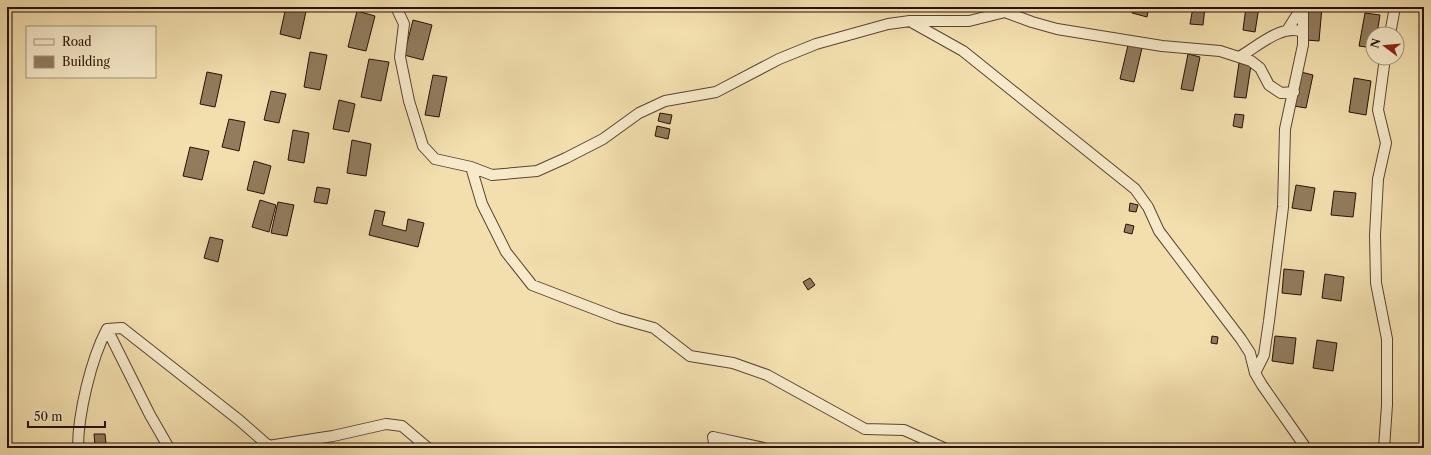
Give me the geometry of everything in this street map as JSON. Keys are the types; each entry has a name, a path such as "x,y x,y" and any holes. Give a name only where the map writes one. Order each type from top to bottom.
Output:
{"street":[{"path":"396,7 404,24 400,57 409,101 423,146 435,159 471,167 492,176 537,171 603,139 639,113 665,101 716,92 779,59 816,44 888,24 910,21 969,21 1009,9 1032,22 1057,29 1162,46 1220,51 1251,61 1260,68 1269,85 1281,93 1294,92"},
{"path":"1288,29 1302,7"},
{"path":"1255,373 1264,355 1268,328 1283,207 1285,129 1303,45 1302,7"},
{"path":"1391,26 1395,7"},
{"path":"910,21 927,29 963,51 1134,189 1148,207 1160,231 1247,348 1255,373 1306,448"},
{"path":"1239,57 1276,34 1288,29 1303,32"},
{"path":"1384,66 1378,110 1386,144 1378,179 1375,235 1376,283 1387,339 1387,405 1384,448"},
{"path":"471,167 482,204 506,252 532,285 611,316 654,328 690,356 733,363 767,375 865,429 904,430 944,448"},
{"path":"107,329 122,328 239,420 270,447 333,436 386,424 402,426 428,448"},
{"path":"78,448 87,385 100,341 107,329"},
{"path":"107,329 150,415 169,448"},
{"path":"715,448 713,438 764,448"}],"building":[{"path":"286,7 307,7 300,39 280,34"},
{"path":"1133,7 1149,7 1147,17 1132,13"},
{"path":"1193,7 1205,7 1203,25 1190,24"},
{"path":"1246,7 1259,7 1255,32 1243,30"},
{"path":"1308,7 1322,7 1319,41 1306,40"},
{"path":"357,11 375,16 366,51 348,47"},
{"path":"1365,13 1380,15 1378,26 1365,26 1365,47 1359,46"},
{"path":"413,20 432,25 423,60 404,55"},
{"path":"1128,45 1142,48 1134,82 1120,79"},
{"path":"310,52 327,55 320,90 304,87"},
{"path":"1188,54 1200,57 1193,91 1181,89"},
{"path":"369,59 389,62 381,101 361,97"},
{"path":"1239,63 1251,65 1246,98 1234,97"},
{"path":"207,72 222,75 215,107 200,104"},
{"path":"1301,72 1313,75 1306,108 1294,106"},
{"path":"433,75 447,77 439,117 425,115"},
{"path":"1354,78 1371,81 1366,115 1349,112"},
{"path":"271,91 286,94 279,123 264,120"},
{"path":"339,100 355,104 349,132 333,129"},
{"path":"660,113 672,115 670,124 658,121"},
{"path":"1235,114 1244,115 1242,128 1233,126"},
{"path":"229,119 245,122 239,151 222,147"},
{"path":"657,126 670,129 668,139 655,136"},
{"path":"293,130 309,133 304,163 288,160"},
{"path":"352,140 371,144 366,176 347,173"},
{"path":"190,147 209,151 202,180 183,176"},
{"path":"254,161 271,166 264,194 247,190"},
{"path":"1296,185 1315,188 1311,211 1292,208"},
{"path":"317,187 330,189 327,204 314,202"},
{"path":"1334,191 1356,193 1353,217 1331,215"},
{"path":"260,200 276,205 269,232 252,227"},
{"path":"278,202 294,205 287,236 271,233"},
{"path":"1130,203 1138,205 1136,212 1129,211"},
{"path":"375,210 385,212 382,225 406,231 408,219 424,223 418,247 369,235"},
{"path":"1126,224 1134,226 1132,234 1124,232"},
{"path":"210,237 223,240 218,262 204,258"},
{"path":"1284,269 1304,271 1301,295 1282,293"},
{"path":"1325,274 1344,277 1341,301 1322,298"},
{"path":"810,278 815,285 808,290 803,282"},
{"path":"1212,336 1218,337 1217,344 1211,343"},
{"path":"1275,336 1296,338 1293,364 1272,361"},
{"path":"1317,340 1337,343 1333,371 1313,368"},
{"path":"94,434 105,434 106,444 95,445"}]}
